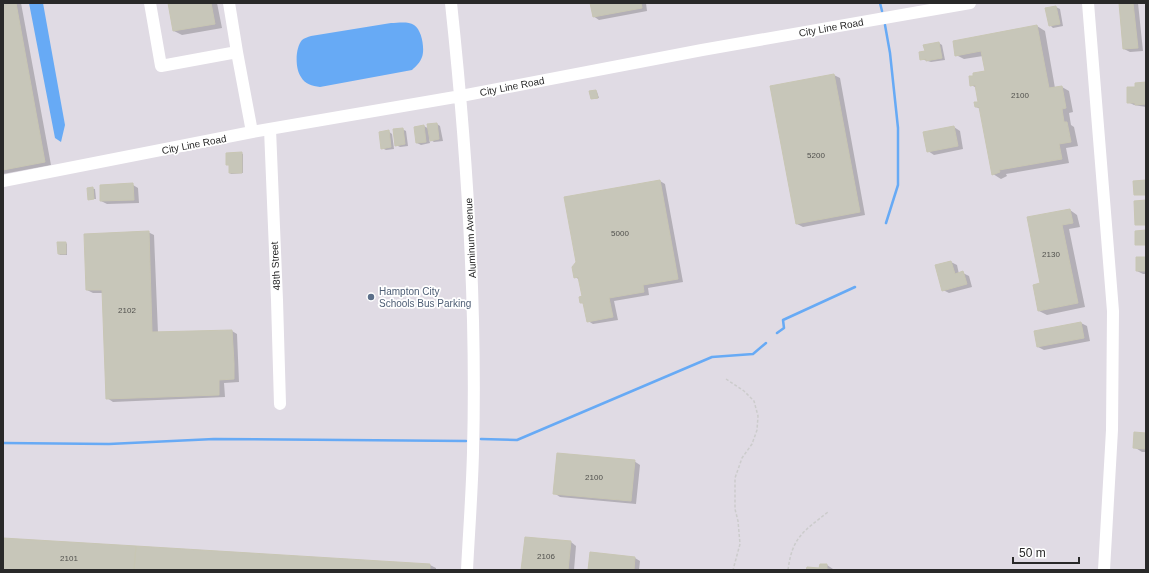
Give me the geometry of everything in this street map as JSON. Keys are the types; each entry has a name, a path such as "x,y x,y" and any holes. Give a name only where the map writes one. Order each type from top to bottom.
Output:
{"street":[{"path":"150,3 161,66 238,52"},
{"path":"229,3 252,132"},
{"name":"Aluminum Avenue","path":"451,3 461,96 472,279 473,452 467,570"},
{"name":"City Line Road","path":"3,181 252,132 461,96 702,50 970,3"},
{"path":"1088,3 1113,311 1112,430 1104,570"},
{"name":"48th Street","path":"270,129 280,404"}],"path":[{"path":"726,379 744,391 754,401 758,416 757,430 752,444 742,458 735,478 735,509 738,521 740,544 733,570"},
{"path":"788,570 792,549 798,538 828,512"}],"shaded area":[{"path":"3,3 1146,3 1146,570 3,570"}],"water":[{"path":"29,3 43,3 65,125 61,142 55,138"},
{"path":"391,23 412,24 417,27 421,35 423,54 418,64 412,70 320,87 309,84 301,77 297,64 297,53 302,40 311,36"}],"building":[{"path":"3,3 16,3 45,162 3,170"},
{"path":"168,3 211,3 215,24 173,31"},
{"path":"590,3 641,3 642,8 593,17"},
{"path":"1119,3 1133,3 1138,48 1123,49"},
{"path":"1056,6 1060,24 1049,26 1045,8"},
{"path":"1037,25 1049,88 1062,86 1066,108 1062,109 1064,122 1067,122 1071,142 1059,144 1062,159 999,170 1000,172 992,175 979,107 975,107 974,102 978,102 975,85 970,86 969,76 973,76 973,73 985,71 981,51 955,56 953,41"},
{"path":"939,42 942,58 926,61 926,59 920,60 919,52 925,51 923,45"},
{"path":"834,74 860,212 796,224 770,86"},
{"path":"1146,82 1146,104 1135,105 1135,103 1127,103 1127,87 1135,87 1135,83"},
{"path":"596,90 598,98 591,99 589,91"},
{"path":"437,123 439,139 430,141 427,124"},
{"path":"424,125 426,142 416,143 414,127"},
{"path":"954,126 958,146 927,152 923,132"},
{"path":"403,128 405,144 395,146 393,129"},
{"path":"389,130 391,147 381,149 379,132"},
{"path":"242,152 242,173 229,173 229,165 226,165 226,153"},
{"path":"660,180 678,279 643,285 644,292 609,298 613,317 587,322 583,303 580,303 579,297 582,296 578,277 574,278 572,267 576,262 564,197"},
{"path":"1146,180 1146,195 1134,195 1133,181"},
{"path":"133,183 134,200 100,201 100,185"},
{"path":"93,187 94,199 88,200 87,188"},
{"path":"1146,200 1146,225 1135,225 1134,201"},
{"path":"1070,209 1073,223 1062,225 1078,303 1038,311 1033,285 1040,283 1027,217"},
{"path":"1146,230 1146,245 1135,245 1135,231"},
{"path":"149,231 152,332 232,330 234,379 219,380 219,395 106,399 102,290 86,290 84,234"},
{"path":"57,242 66,242 66,254 58,254"},
{"path":"1136,257 1146,257 1146,271 1136,271"},
{"path":"951,261 955,274 963,271 967,284 942,291 935,265"},
{"path":"1081,322 1084,338 1037,347 1034,331"},
{"path":"1134,432 1146,433 1146,449 1133,448"},
{"path":"557,453 635,460 631,501 553,494"},
{"path":"525,537 571,541 568,570 521,570"},
{"path":"3,538 136,546 134,570 3,570"},
{"path":"136,546 430,564 430,570 134,570"},
{"path":"590,552 635,557 634,570 588,570"},
{"path":"820,564 827,564 827,569 834,570 806,570 807,567 819,568"}],"waterway":[{"path":"880,3 882,11"},
{"path":"885,25 890,53 898,128 898,185 886,223"},
{"path":"777,333 784,328 783,320 855,287"},
{"path":"481,439 517,440 712,357 753,354 766,343"},
{"path":"3,443 109,444 214,439 466,441"}],"place":[{"name":"Hampton City Schools Bus Parking","path":"371,297"}]}
